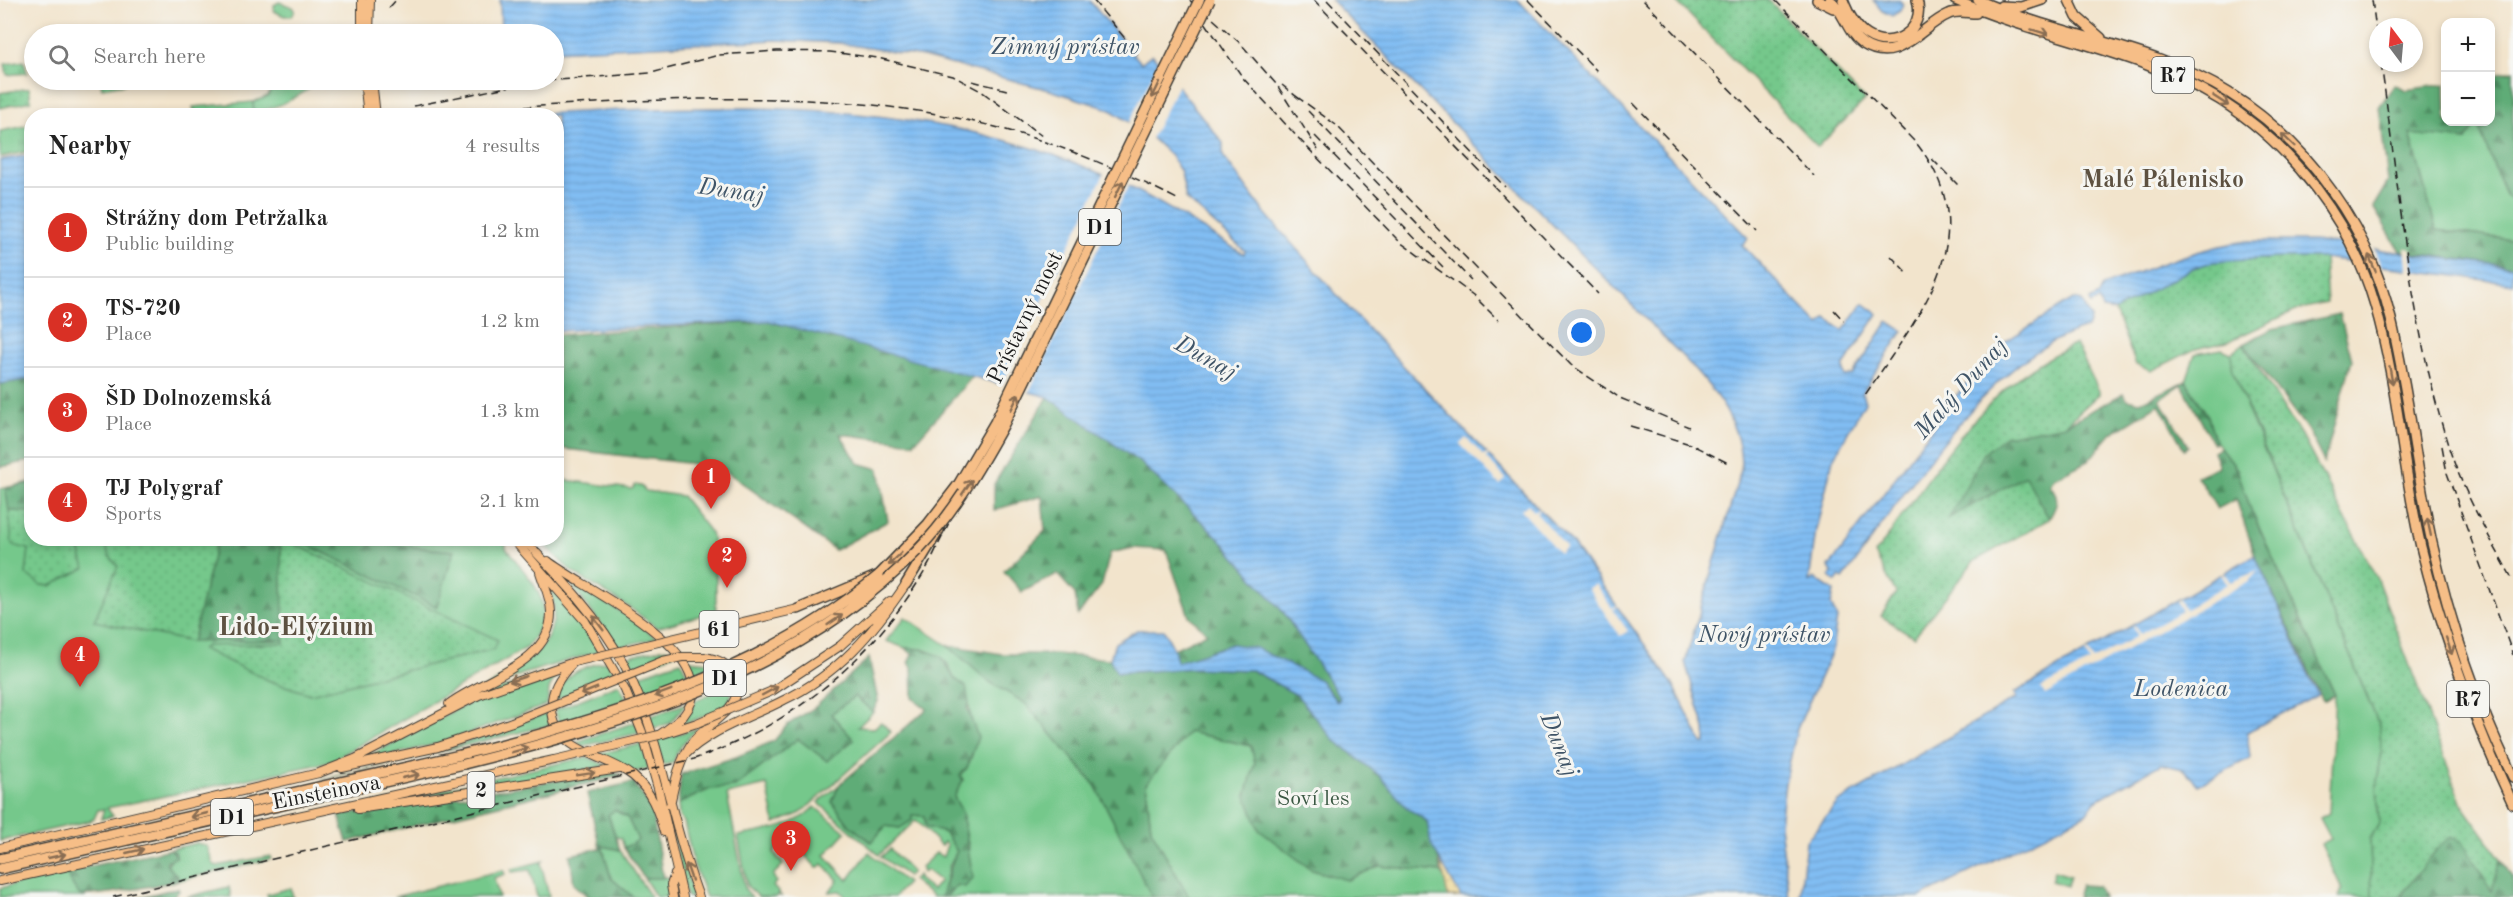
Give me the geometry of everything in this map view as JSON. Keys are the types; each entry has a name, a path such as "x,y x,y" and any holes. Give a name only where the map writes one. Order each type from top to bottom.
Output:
{"highway":[{"name":"Prístavný most","path":"879,575 928,524 958,485 995,422 1199,0"},
{"name":"Prístavný most","path":"945,519 988,454 1210,0"},
{"path":"1817,0 1839,14"},
{"path":"1830,0 1856,38 1869,46 1882,50 1906,46 1957,4"},
{"path":"1843,0 1862,31 1883,42 1904,37 1913,29 1920,10 1917,0"},
{"name":"R7","path":"1978,0 1987,9 2131,59 2205,91 2274,142 2324,200 2356,256 2379,318 2412,503 2431,585 2465,693 2513,804"},
{"path":"1987,9 2021,7 2042,0"},
{"path":"2069,0 2084,25 2105,41"},
{"name":"R7","path":"1957,4 1987,9 2105,41 2176,66 2229,93 2283,135 2326,184 2364,246 2391,318 2424,502 2443,589 2475,688 2513,777"},
{"path":"906,584 921,563 945,519"},
{"name":"D1","path":"0,869 606,725 706,686 774,655 826,626 867,597 918,550 945,519"},
{"path":"798,609 879,575"},
{"name":"D1","path":"0,860 462,760 578,724 712,673 797,633 844,602 879,575"}],"main road":[{"path":"362,0 362,24"},
{"path":"369,24 370,0"},
{"path":"365,90 367,108"},
{"path":"373,90 375,108"},
{"path":"523,546 585,621 617,672 630,700 659,792 683,897"},
{"path":"528,546 565,575 634,616 672,647 688,667 693,683 692,700 684,715 659,735"},
{"path":"532,549 592,615 625,666 650,730 670,806"},
{"path":"440,713 465,694 523,661 540,644 548,628 551,611 539,568"},
{"path":"684,756 702,741 802,691 843,661 878,625 906,584"},
{"name":"Einsteinova","path":"0,881 242,827 341,808 659,735 736,708 796,676 857,632 906,584"},
{"name":"61","path":"440,713 502,685 574,662 798,609"},
{"name":"2","path":"332,769 438,747 512,722 663,661 682,657 704,657 727,666 736,681 736,691 731,707 696,737 678,766 670,806 699,897"},
{"path":"574,662 554,690 552,708 555,725 566,740 578,748 634,777 654,801 683,897"},
{"name":"Einsteinova","path":"0,848 232,795 332,769 440,713"},
{"name":"2","path":"341,808 361,809 621,769"},
{"path":"673,897 671,885 675,874"}],"green space":[{"path":"1675,0 1768,0 1865,100 1818,147"},
{"path":"279,2 293,7 295,10 292,16 284,16 274,11 274,5"},
{"path":"24,61 24,73 7,75 5,64"},
{"path":"2513,71 2513,200 2506,196 2478,126 2495,126 2495,75"},
{"path":"2395,84 2406,90 2441,85 2441,126 2475,126 2467,140 2410,134 2436,230 2513,240 2513,267 2400,251 2373,207 2388,182 2379,107"},
{"path":"29,90 31,101 0,108 0,93"},
{"path":"271,90 306,90 272,108 254,108 253,102 268,96"},
{"path":"253,102 254,108 193,108"},
{"path":"24,126 24,152 0,157 0,131"},
{"path":"2475,126 2479,126 2505,196 2513,200 2513,240 2436,230 2410,133 2467,140"},
{"path":"2324,258 2327,303 2296,310 2227,342 2195,349 2151,371 2136,365 2115,311 2120,306 2193,268 2213,262"},
{"path":"2340,314 2352,360 2324,462 2307,429 2243,344 2272,329"},
{"path":"769,321 974,375 914,443 840,434 858,463 879,469 888,521 835,550 720,467 564,449 564,335"},
{"path":"2076,344 2100,393 2065,425 2005,436 1984,453 1949,518 2025,476 2049,519 1973,562 1914,637 1881,616 1896,593 1875,554 1939,464 1987,407 2013,382 2043,361"},
{"path":"2243,344 2304,440 2377,579 2462,804 2501,859 2492,891 2462,841 2450,837 2430,857 2400,897 2372,897 2370,839 2379,824 2377,781 2382,753 2379,725 2233,372 2231,353"},
{"path":"2222,349 2231,353 2233,372 2249,413 2379,725 2382,753 2377,781 2379,824 2370,839 2372,897 2339,897 2342,889 2321,844 2331,839 2320,818 2329,813 2335,695 2251,510 2237,469 2215,441 2208,416 2186,381 2195,354"},
{"path":"24,380 24,462 0,467 0,384"},
{"path":"2186,381 2208,416 2215,441 2213,443 2182,384 2160,399 2188,446 2184,449 2159,404 2112,433 2088,461 2054,478 2050,485 2056,494 2057,502 2049,519 2025,476 1948,519 1984,453 2005,436 2065,425 2124,393 2127,399 2140,402"},
{"path":"1048,397 1142,464 1218,537 1284,613 1340,697 1338,702 1320,680 1231,644 1177,663 1174,649 1207,633 1189,616 1166,550 1133,548 1110,553 1102,585 1078,615 1075,594 1057,574 1022,592 1004,571 1045,531 1042,496 994,510 994,484"},
{"path":"2220,447 2237,469 2251,510 2335,695 2323,701 2255,555 2236,499 2217,509 2197,476 2219,466 2213,451"},
{"path":"564,480 632,489 635,485 641,486 646,491 682,496 711,533 716,562 716,611 657,628 629,607 572,572 545,546 564,546"},
{"path":"24,484 24,546 506,546 540,595 543,607 542,619 537,633 526,648 330,762 107,808 113,816 101,819 104,809 98,810 94,819 90,821 0,841 0,489"},
{"path":"24,484 24,512 9,511 5,488"},
{"path":"9,511 24,512 24,546 78,546 85,568 50,586 41,585 26,574 29,549 12,545"},
{"path":"106,546 215,546 192,642 94,621 118,566 109,556"},
{"path":"215,546 281,547 284,640 192,642"},
{"path":"273,546 299,546 498,640 494,649 310,694 270,681 202,649 207,646 284,643 281,547"},
{"path":"310,546 406,546 454,551 437,607"},
{"path":"569,582 623,613 657,638 618,647"},
{"path":"548,584 571,610 600,651 523,674 476,693 524,663 537,652 547,638 553,623 554,605"},
{"path":"905,617 947,645 988,681 1025,703 1095,785 1152,897 945,897 960,884 969,848 962,812 954,797 963,780 960,775 972,755 974,733 966,687 954,678 947,663 922,649 905,648 886,641"},
{"name":"Soví les","path":"947,645 1002,654 1055,654 1110,659 1117,673 1195,668 1251,670 1297,695 1333,739 1380,776 1407,808 1427,821 1441,872 1379,866 1347,880 1312,870 1259,830 1246,796 1255,763 1251,746 1189,732 1146,784 1151,829 1189,897 1152,897 1095,785 1025,703 988,681"},
{"path":"905,648 922,649 941,656 954,678 966,687 969,704 967,708 978,737 967,768 960,775 963,780 954,797 962,812 973,878 965,887 957,885 945,897 941,897 957,851 945,833 926,827 924,816 912,815 912,820 900,828 885,826 872,842 850,826 832,802 839,785 927,709 913,698 912,668 909,662 912,654"},
{"path":"669,649 674,654 631,670 624,657"},
{"path":"869,658 878,701 873,712 855,696 831,714 854,740 827,761 798,739 735,787 710,789 678,804 681,774 736,757 774,741 787,725 814,708"},
{"path":"689,660 718,663 695,673"},
{"path":"607,661 615,676 555,700 558,691 568,677 581,669"},
{"path":"681,661 688,676 641,695 634,677"},
{"path":"558,670 549,690 547,705 444,742 352,765 453,711 500,689"},
{"path":"619,684 627,700 559,723 555,710"},
{"path":"733,684 730,700 725,709 683,724 696,700"},
{"path":"855,696 873,712 858,727 874,728 881,722 891,732 801,813 775,824 767,785 727,794 745,889 752,897 706,897 693,862 684,822 679,817 678,804 710,789 735,786"},
{"path":"687,703 670,723 653,729 649,717"},
{"path":"547,713 551,725 321,780 449,748"},
{"path":"636,722 639,733 583,746 576,742"},
{"path":"699,728 683,743 673,763 663,765 656,740"},
{"path":"1189,732 1251,746 1255,763 1246,796 1347,880 1379,866 1441,872 1456,897 1189,897 1151,829 1146,784"},
{"path":"642,744 649,769 634,772 597,754"},
{"path":"587,757 607,766 372,805"},
{"path":"611,772 623,775 347,842 339,815"},
{"path":"634,782 652,810 663,878 644,878 624,848 638,840 627,817 615,810 608,815 620,850 602,846 611,878 633,897 588,897 574,884 570,855 600,848 587,793"},
{"path":"839,785 832,802 850,826 871,842 886,826 900,828 912,820 911,815 924,816 926,827 945,833 957,851 950,864 941,897 933,897 912,880 918,875 918,879 932,890 940,881 926,870 923,873 921,867 936,853 943,857 947,845 944,842 941,846 916,820 879,855 819,802"},
{"path":"815,807 846,832 825,855 848,880 869,852 907,883 894,897 846,897 840,891 829,892 838,880 823,864 817,868 788,837 774,852 783,865 773,875 776,882 773,886 782,897 778,894 777,897 759,897 747,886 738,836 789,824"},
{"path":"667,808 694,897 687,897"},
{"path":"614,810 627,817 639,841 624,848 621,838 616,837 608,814"},
{"path":"2450,837 2462,841 2491,890 2501,859 2513,879 2513,897 2400,897 2430,857"},
{"path":"197,843 207,846 213,864 217,866 270,856 271,859 177,881 178,877 167,865 176,853 171,849"},
{"path":"602,845 620,850 651,897 633,897 611,878"},
{"path":"171,849 177,857 167,861 167,865 178,877 177,881 112,893 80,895 67,875 72,870"},
{"path":"890,849 912,872 908,876 881,857"},
{"path":"543,861 541,863 549,896 537,897 530,870 512,872 512,869"},
{"path":"71,870 68,872 79,894 86,897 0,897 0,888"},
{"path":"503,870 505,874 494,878 499,897 394,897"},
{"path":"2054,871 2070,876 2067,886 2051,881"},
{"path":"668,877 671,897 656,897 644,878"},
{"path":"2081,885 2098,886 2103,897 2077,897"},
{"path":"229,887 231,897 186,897"},
{"path":"178,888 179,891 172,897 140,897"},
{"path":"291,888 293,897 268,897 267,894"}],"sand":[{"path":"1439,853 1461,897 1448,897"}],"water":[{"path":"500,0 1089,0 1141,63 1152,54 1223,143 1223,156 1264,212 1353,313 1572,543 1674,686 1702,743 1706,743 1705,729 1685,662 1741,470 1733,424 1718,398 1688,362 1331,0 1518,0 1748,238 1742,245 1819,325 1827,318 1843,331 1863,303 1878,314 1843,367 1845,376 1853,375 1888,321 1903,331 1862,393 1865,402 1833,459 1816,530 1809,582 1814,578 1834,591 1831,605 1837,618 1832,651 1797,729 1785,783 1780,825 1789,897 1461,897 1431,844 1427,821 1407,808 1380,776 1333,739 1297,695 1252,670 1195,668 1117,673 1110,659 1115,643 1137,630 1164,630 1174,649 1177,662 1232,644 1256,648 1320,680 1337,702 1340,698 1284,613 1218,537 1142,464 1048,397 769,321 564,331 564,112 740,108 814,110 887,117 960,129 1032,148 1121,182 1244,254 1245,251 1186,199 1181,172 1171,156 1145,132 1109,109 1053,91 923,57 839,43 776,40 564,51 564,24 501,24"},
{"path":"1873,0 1899,0 1903,4 1900,11 1892,16 1882,11"},
{"path":"24,156 24,380 0,384 0,160"},
{"path":"2248,241 2314,241 2513,267 2513,284 2324,258 2278,258 2213,262 2193,268 2115,311 2103,309 2099,300 2091,304 2090,300 2099,295 2103,286 2193,253"},
{"path":"2073,299 2082,301 2091,318 2087,328 2051,342 2017,366 1983,397 1920,472 1843,579 1840,577 1836,582 1830,577 1832,572 1829,567 1959,392 2003,343"},
{"name":"Lodenica","path":"2255,555 2318,695 2247,732 2250,758 2198,785 2183,769 2161,764 2095,801 2086,814 1920,897 1800,897 1806,841 1838,802 2016,698 2014,693"}],"pier":[{"path":"1160,59 1179,83 1150,141 1128,125"},
{"path":"1105,172 1129,184 1028,394 1001,386"},
{"path":"2342,241 2372,244 2383,271 2354,266"},
{"path":"2405,248 2411,249 2415,275 2408,274"},
{"path":"1466,438 1484,456 1492,451 1486,458 1506,479 1500,485 1460,444"},
{"path":"1528,504 1534,511 1543,507 1536,513 1566,547 1559,553 1521,510"},
{"path":"2258,571 2249,581 2045,695 2041,688 2090,662 2085,652 2087,651 2093,660 2137,636 2132,627 2134,626 2140,634 2182,611 2176,601 2179,599 2185,610 2227,584 2221,574 2224,573 2230,582"},
{"path":"1595,584 1612,608 1620,604 1613,610 1628,631 1620,636 1588,588"}],"railway":[{"path":"389,8 396,0"},
{"path":"1093,0 1138,54"},
{"path":"1190,0 1243,78 1302,142 1400,242 1473,295 1498,320"},
{"path":"113,897 694,759 766,727 830,683 884,629 908,598 929,564 1202,0"},
{"path":"1314,0 1598,294"},
{"path":"1327,0 1505,187"},
{"path":"1528,0 1597,71"},
{"path":"1643,0 1814,176"},
{"path":"1775,0 1917,144 1938,178 1947,211 1946,244 1938,275 1924,306 1865,395"},
{"path":"2372,0 2374,18"},
{"path":"1203,10 1240,43 1277,85 1318,150"},
{"path":"564,80 651,73 719,55 777,51 830,52 878,58 953,76 981,91 1042,136"},
{"path":"2382,72 2407,256 2435,398 2448,445 2461,480 2513,580"},
{"path":"972,81 1011,91"},
{"path":"1282,85 1302,101"},
{"path":"414,106 492,90"},
{"path":"1296,96 1336,125 1571,365 1620,398 1689,427"},
{"path":"511,108 689,99 781,99 828,101 920,111 1021,134 1074,152 1177,199"},
{"path":"1633,103 1757,231"},
{"path":"1308,111 1471,280"},
{"path":"1315,136 1443,267"},
{"path":"1932,159 1960,187"},
{"path":"1891,256 1908,274"},
{"path":"1834,310 1844,321"},
{"path":"1630,426 1690,444 1728,463"},
{"path":"2442,446 2447,473 2513,655"}],"place":[{"name":"Strážny dom Petržalka","path":"711,509"},
{"name":"TS-720","path":"727,588"},
{"name":"TJ Polygraf","path":"80,687"},
{"name":"ŠD Dolnozemská","path":"791,871"}],"district":[{"name":"Malé Pálenisko","path":"2163,179"},
{"name":"Lido-Elýzium","path":"296,626"}],"water label":[{"name":"Zimný prístav","path":"1065,46"},
{"name":"Dunaj","path":"731,190"},
{"name":"Dunaj","path":"1206,357"},
{"name":"Malý Dunaj","path":"1960,388"},
{"name":"Nový prístav","path":"1764,634"},
{"name":"Dunaj","path":"1560,744"}]}
